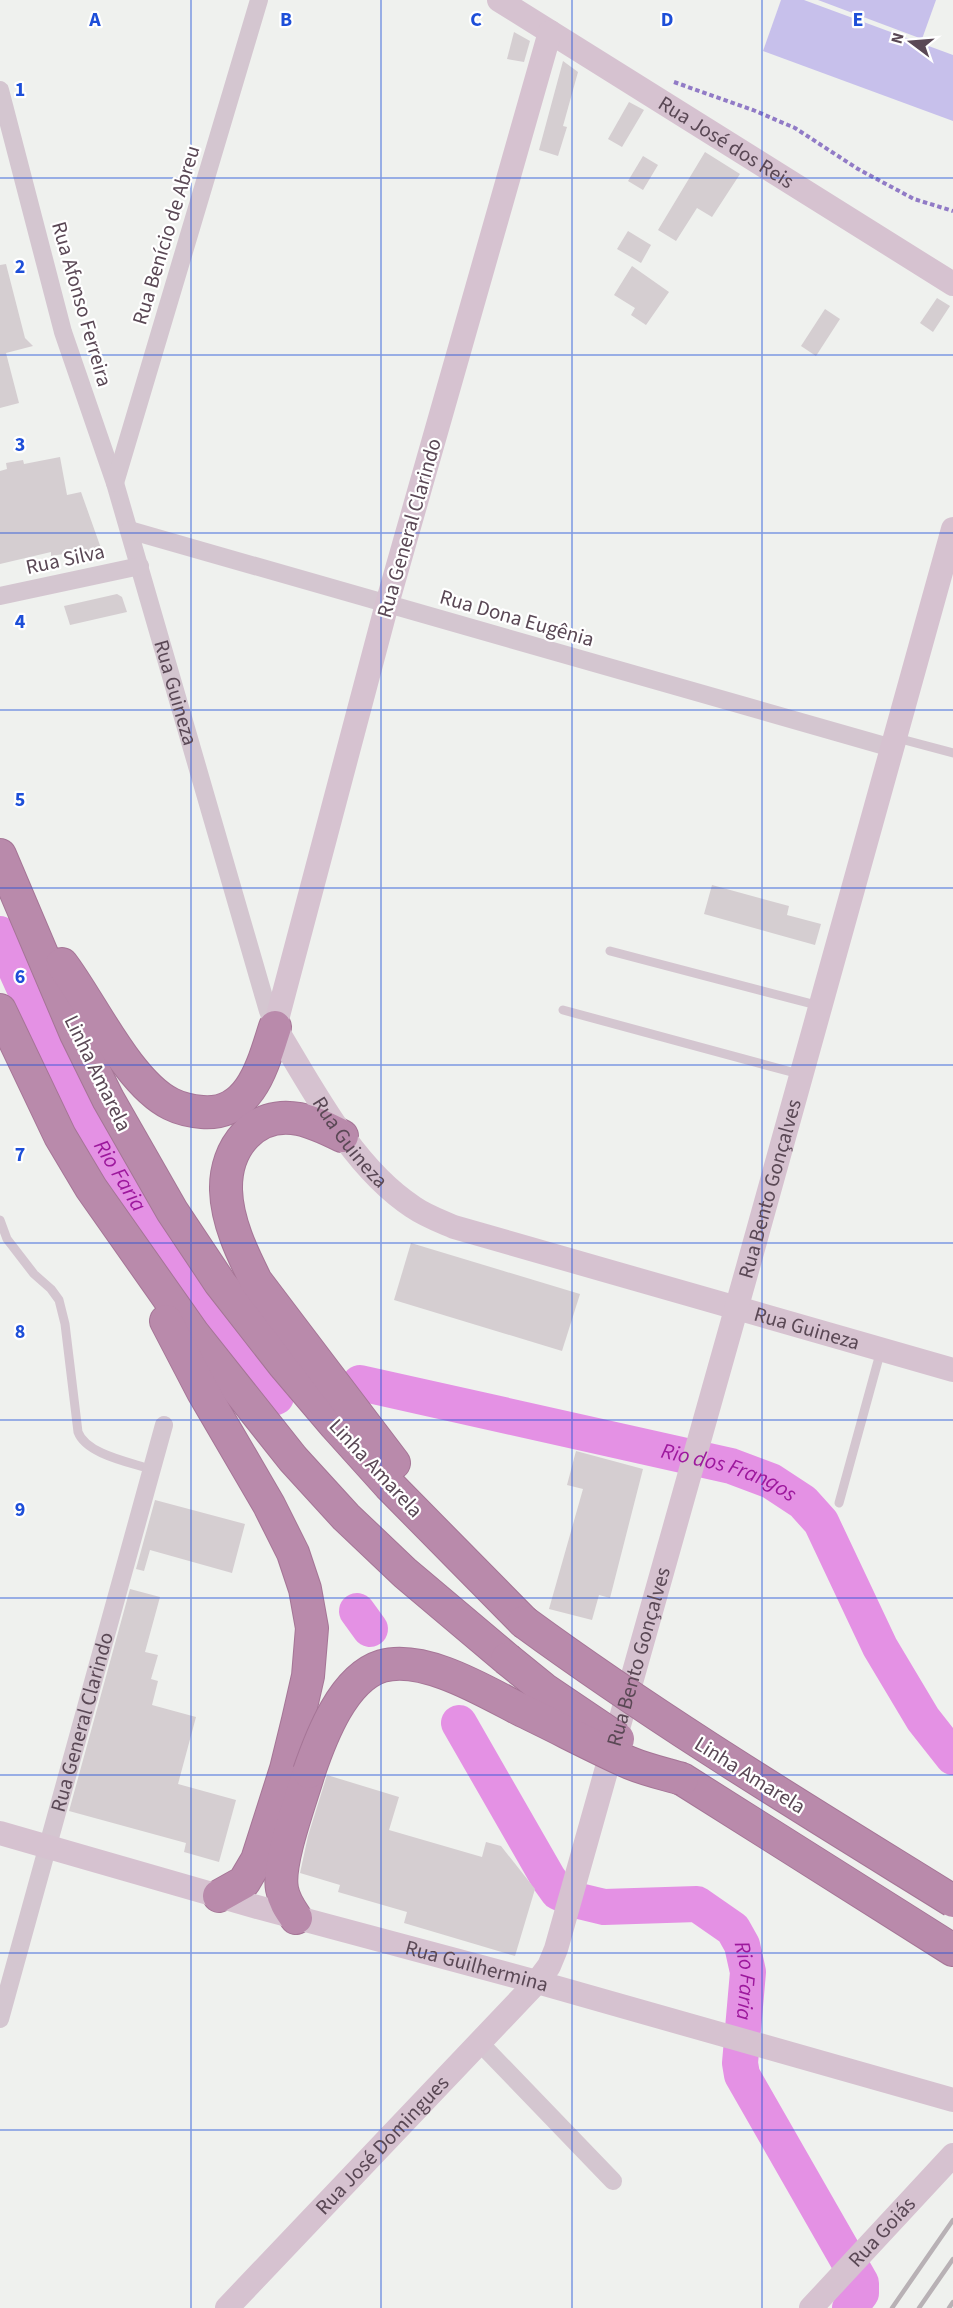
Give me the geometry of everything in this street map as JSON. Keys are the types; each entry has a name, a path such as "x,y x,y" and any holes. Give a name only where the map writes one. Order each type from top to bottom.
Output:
{"highway":[{"name":"Linha Amarela","path":"0,855 33,928 76,1034 108,1099 172,1211 220,1283 284,1365 389,1485 450,1545 482,1582 524,1622 707,1749 953,1901"},
{"path":"33,928 70,975 120,1054 152,1091 169,1104 188,1110 207,1112 224,1110 236,1103 249,1091 260,1073 275,1027"},
{"name":"Linha Amarela","path":"0,1010 60,1136 91,1188 193,1333 308,1476 346,1517 405,1573 544,1689 953,1950"},
{"path":"342,1136 298,1119 279,1118 259,1125 243,1136 233,1151 229,1166 226,1190 231,1219 241,1250 256,1281 388,1454 450,1545"},
{"path":"143,1262 170,1331 269,1505 293,1553 305,1589 312,1628 308,1676 298,1720 286,1769 257,1860 244,1882 219,1896"},
{"path":"296,1918 285,1902 281,1888 281,1869 309,1772 329,1721 345,1697 361,1679 380,1667 397,1663 435,1670 470,1684 632,1764 682,1779"}],"street":[{"name":"Rua Benício de Abreu","path":"115,483 259,0"},
{"name":"Rua José dos Reis","path":"499,0 953,284"},
{"name":"Rua General Clarindo","path":"275,1027 387,604 550,32"},
{"name":"Rua Afonso Ferreira","path":"0,90 63,332 129,530"},
{"name":"Rua Bento Gonçalves","path":"537,1982 549,1966 564,1921 953,529"},
{"name":"Rua Dona Eugênia","path":"129,530 387,604 893,743"},
{"name":"Rua Guineza","path":"129,530 268,1011 275,1027 342,1136 385,1184 411,1206 454,1227 953,1370"},
{"name":"Rua Silva","path":"0,596 140,566"},
{"name":"Rua General Clarindo","path":"0,2019 164,1425"},
{"name":"Rua Guilhermina","path":"0,1833 296,1918 537,1982 953,2100"},
{"name":"Rua José Domingues","path":"227,2308 537,1982"},
{"path":"479,2042 613,2181"},
{"name":"Rua Goiás","path":"811,2308 953,2155"}],"lane":[{"path":"893,743 953,753"},
{"path":"610,951 820,1006"},
{"path":"563,1010 801,1075"},
{"path":"0,1220 7,1239 34,1274 51,1289 59,1300 81,1441 94,1449 150,1469"},
{"path":"839,1503 881,1350"}],"path":[{"path":"663,78 753,110 795,128 858,170 914,199 953,211"}],"shaded area":[{"path":"781,0 804,0 953,55 953,121 763,51"},
{"path":"818,0 936,0 922,39"}],"building":[{"path":"514,32 530,41 524,62 507,59"},
{"path":"563,61 578,72 563,126 567,127 558,156 539,150"},
{"path":"629,102 644,110 622,147 608,139"},
{"path":"705,152 740,174 712,217 697,208 676,241 658,230"},
{"path":"643,156 658,165 643,190 628,181"},
{"path":"628,231 651,245 641,263 617,249"},
{"path":"6,264 25,338 33,346 6,353 19,403 0,408 0,265"},
{"path":"632,266 669,292 646,325 631,315 635,308 614,295"},
{"path":"937,298 950,306 933,332 920,323"},
{"path":"825,309 840,319 816,356 801,346"},
{"path":"60,457 67,495 81,492 102,551 82,555 82,551 51,556 51,552 0,564 0,471 7,469 6,463 23,460 24,464"},
{"path":"117,594 122,597 127,612 70,625 64,606"},
{"path":"712,885 789,906 787,915 821,924 815,945 704,914"},
{"path":"411,1243 580,1294 562,1351 394,1300"},
{"path":"576,1451 643,1469 610,1598 599,1595 592,1620 549,1609 583,1489 567,1485"},
{"path":"155,1500 245,1524 232,1573 150,1550 144,1571 136,1569"},
{"path":"130,1589 160,1597 145,1652 158,1655 151,1679 158,1681 152,1705 196,1717 178,1784 236,1800 219,1862 184,1852 186,1843 69,1811"},
{"path":"327,1775 399,1797 389,1830 482,1857 486,1842 501,1846 535,1889 515,1956 404,1923 407,1912 338,1892 340,1885 300,1873 308,1836"}],"waterway":[{"name":"Rio Faria","path":"0,934 53,1052 102,1146 170,1257 276,1397"},
{"name":"Rio dos Frangos","path":"360,1383 731,1466 771,1481 803,1502 821,1522 880,1647 923,1719 953,1757"},
{"name":"Rio Faria","path":"357,1611 370,1629"},
{"name":"Rio Faria","path":"459,1723 558,1892 575,1900 604,1907 697,1904 733,1929 742,1945 748,1972 740,2063 742,2075 861,2283 861,2293 850,2308"}],"railway":[{"path":"892,2308 953,2220"},
{"path":"919,2308 953,2259"},
{"path":"949,2308 953,2302"}]}
